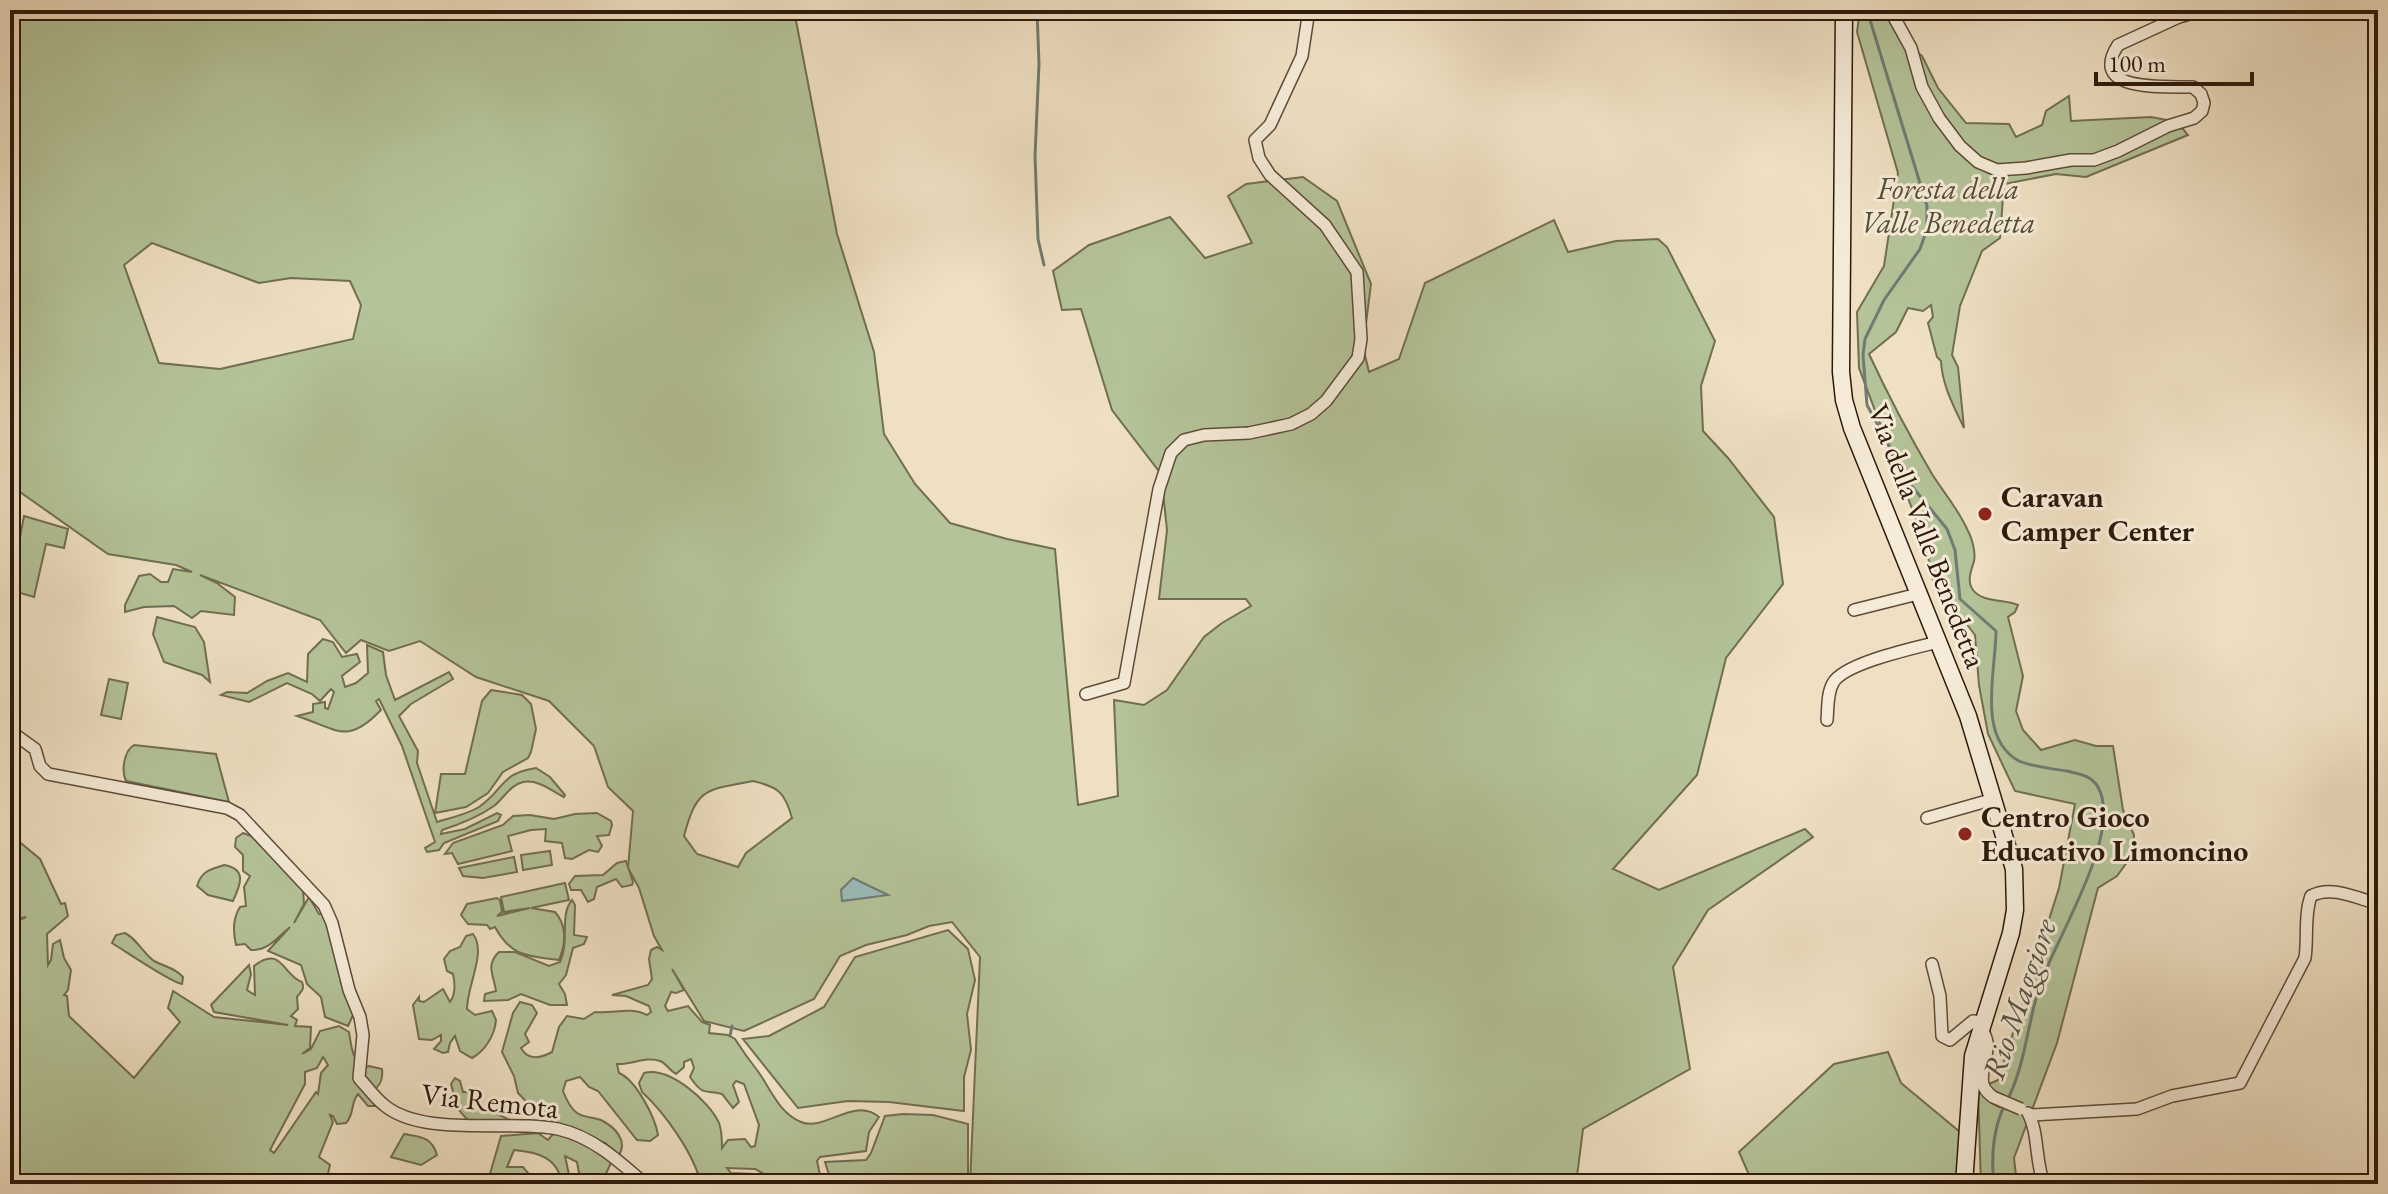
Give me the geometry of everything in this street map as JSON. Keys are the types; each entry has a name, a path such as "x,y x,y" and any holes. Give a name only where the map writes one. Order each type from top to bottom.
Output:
{"main road":[{"name":"Via della Valle Benedetta","path":"1844,10 1841,372 1844,400 1852,428 1968,716 2014,869 2015,910 2011,933 1971,1071 1964,1184"}],"street":[{"path":"1086,694 1124,683 1159,489 1171,453 1184,440 1204,435 1249,433 1291,424 1311,414 1326,401 1358,358 1361,339 1357,272 1325,225 1270,175 1259,158 1255,140 1270,125 1302,56 1309,10"},
{"path":"1890,10 1911,48 1922,87 1939,118 1960,146 1978,162 1997,170 2094,160 2168,126 2194,118 2202,111 2204,103 2201,94 2193,87 2124,82 2113,76 2110,67 2118,45 2179,17 2204,10"},
{"path":"1854,610 1918,594"},
{"path":"1827,720 1830,687 1839,674 1938,642"},
{"name":"Via Remota","path":"10,731 35,749 40,766 48,774 227,808 240,815 324,905 360,1017 363,1035 359,1078 385,1106 408,1119 460,1125 558,1129 596,1143 645,1184"},
{"path":"1927,818 1994,799"},
{"path":"1932,964 1940,996 1942,1036 1950,1040 1973,1021 1983,1025 1987,1042 1982,1083 1993,1097 2026,1112 2137,1109 2172,1096 2240,1083 2305,958 2307,906 2311,896 2319,891 2335,891 2378,904"},
{"path":"2026,1112 2035,1130 2036,1155 2044,1184"}],"green space":[{"path":"10,10 794,10 837,234 874,352 884,434 915,484 950,523 1055,549 1078,805 1118,796 1114,700 1144,705 1167,690 1204,637 1251,606 1246,599 1159,599 1167,530 1161,474 1112,410 1081,309 1062,310 1053,271 1089,245 1170,217 1205,258 1252,243 1228,196 1246,184 1303,177 1337,201 1371,284 1363,347 1369,372 1399,359 1425,283 1554,220 1568,252 1616,241 1658,239 1667,247 1715,341 1701,386 1703,431 1774,517 1783,584 1726,658 1697,775 1613,869 1659,890 1805,829 1813,837 1708,910 1673,967 1690,1069 1583,1129 1576,1184 970,1184 980,957 952,922 866,945 840,956 814,999 744,1031 704,1021 672,969 684,990 671,992 665,1006 668,1011 688,1006 702,1022 710,1025 709,1033 735,1039 776,1099 793,1118 810,1124 860,1110 879,1117 869,1132 866,1151 820,1157 817,1161 818,1184 782,1184 755,1169 727,1168 731,1173 754,1174 770,1184 701,1184 685,1147 669,1122 642,1092 639,1083 644,1073 654,1072 687,1087 714,1114 719,1123 722,1148 728,1140 745,1139 751,1147 755,1146 759,1125 744,1084 736,1081 733,1085 739,1102 733,1108 722,1094 698,1087 690,1077 694,1068 691,1059 684,1062 684,1067 676,1074 662,1062 654,1060 617,1064 619,1073 638,1091 653,1119 658,1135 650,1141 637,1140 598,1091 580,1077 566,1081 563,1091 575,1111 601,1120 619,1135 622,1145 619,1155 605,1143 553,1127 549,1114 540,1116 518,1093 514,1076 502,1052 513,1013 520,1002 532,1005 537,1013 525,1034 529,1042 521,1048 527,1055 535,1057 552,1052 559,1027 567,1016 584,1019 595,1012 628,1011 647,1015 651,1012 649,1006 626,996 612,995 648,985 652,979 651,950 657,947 662,950 654,936 639,888 628,868 633,811 608,787 594,746 549,701 476,677 420,641 389,651 361,640 346,653 320,620 200,575 235,597 234,615 201,611 192,618 174,606 144,607 125,612 125,605 139,576 150,574 161,582 168,582 173,569 192,572 176,565 108,554 10,485","holes":["152,243 259,283 291,278 350,281 361,305 353,339 220,369 159,363 124,265","753,781 780,792 792,818 746,853 738,867 697,854 684,836 699,799 714,789"]},
{"name":"Foresta della Valle Benedetta","path":"1860,10 1885,10 1899,38 1922,56 1938,88 1966,123 2009,124 2016,137 2042,125 2046,111 2069,96 2071,121 2151,117 2177,122 2188,135 2086,177 2056,174 2004,184 2000,238 1982,251 1960,306 1952,355 1958,367 1964,428 1949,396 1941,361 1937,357 1928,323 1933,317 1931,305 1923,311 1908,308 1896,332 1869,354 1915,445 1969,534 1974,554 1970,579 1973,590 1988,599 2018,605 2008,617 2023,676 2016,711 2023,730 2041,750 2075,740 2096,746 2113,746 2123,810 2134,835 2133,854 2117,876 2098,888 2057,1043 2014,1158 2017,1184 1981,1184 1978,1089 1998,1080 2059,888 2075,804 2015,791 1988,734 1979,685 1975,635 1933,580 1925,543 1859,368 1857,312 1884,266 1898,173 1857,32"},
{"path":"24,516 68,529 64,548 46,544 34,597 10,590"},
{"path":"157,617 195,627 204,642 210,682 202,675 164,662 153,634"},
{"path":"323,639 333,642 342,657 357,654 360,662 342,676 345,687 368,673 367,645 383,652 386,675 395,700 449,672 453,679 411,704 399,716 418,751 417,763 437,822 475,809 509,778 536,768 550,777 564,797 534,782 518,784 488,810 442,830 441,834 465,829 497,813 501,815 498,821 444,843 439,850 427,852 425,848 435,842 402,746 379,699 376,701 381,710 369,721 351,731 342,731 297,716 313,712 313,704 325,702 328,709 334,692 331,689 320,701 287,683 249,702 221,695 227,692 247,693 288,673 307,682 308,654"},
{"path":"109,679 128,683 121,719 101,715"},
{"path":"491,690 522,695 531,704 536,729 531,752 528,758 503,772 488,793 466,807 435,813 441,774 465,774 482,701"},
{"path":"134,745 216,754 229,802 126,781 124,762"},
{"path":"597,813 611,821 612,825 609,835 597,836 602,846 598,852 589,850 572,859 565,858 562,843 545,841 546,829 508,836 512,851 458,864 452,853 445,854 453,843 503,825 513,816 554,819"},
{"path":"243,833 254,837 303,890 304,904 294,923 309,897 319,914 324,914 354,1013 348,1026 325,1017 321,997 307,984 301,965 268,951 290,927 272,943 257,950 251,950 245,944 236,945 234,921 240,907 246,906 244,887 250,876 243,871 243,855 235,847 236,838"},
{"path":"10,834 40,859 61,904 65,903 68,916 47,934 48,965 53,944 60,940 64,958 71,970 68,990 64,995 67,996 69,1016 134,1078 180,1022 168,1008 173,991 214,1017 288,1025 214,1012 211,1005 249,965 251,974 247,990 255,995 254,966 271,958 281,964 303,985 297,997 298,1009 291,1016 297,1020 295,1026 311,1027 310,1048 302,1054 311,1049 320,1031 339,1026 349,1032 356,1060 363,1068 382,1069 381,1081 373,1090 377,1106 368,1106 358,1094 346,1123 337,1124 330,1115 333,1122 319,1157 330,1165 327,1178 335,1184 10,1184 10,924 26,917 10,921","holes":["323,1057 328,1065 321,1073 318,1094 316,1092 274,1153 270,1150 305,1084 305,1072 317,1068"]},
{"path":"550,851 552,865 523,870 521,855"},
{"path":"514,857 517,872 483,878 463,876 459,868"},
{"path":"626,861 632,885 622,887 616,879 597,887 594,899 588,902 581,890 571,890 569,884 575,876 603,875 617,863"},
{"path":"224,865 237,870 239,874 240,884 233,901 208,895 197,886 204,874"},
{"path":"565,883 569,900 531,908 555,912 559,917 564,935 559,960 514,950 495,927 490,929 487,925 468,924 461,915 467,904 497,898 502,912 497,916 530,908 504,912 501,897"},
{"path":"572,900 575,905 574,935 587,937 584,944 573,948 566,975 559,984 567,1005 550,1005 521,994 508,1000 484,1001 485,994 496,991 491,966 499,952 515,952 549,966 560,962 566,913"},
{"path":"948,930 968,949 975,980 967,1014 971,1050 964,1077 964,1111 889,1102 848,1101 798,1108 743,1039 769,1036 824,1007 855,957"},
{"path":"125,933 154,961 180,974 182,984 112,943 116,935"},
{"path":"473,934 478,950 467,1009 475,1015 492,1011 496,1020 488,1042 472,1058 460,1051 455,1036 448,1052 443,1053 434,1049 441,1041 441,1035 432,1040 419,1039 413,1005 419,997 419,1001 424,1002 443,989 450,1002 454,981 444,959 450,951 460,947 466,936"},
{"path":"1888,1052 1901,1083 1960,1132 1957,1184 1753,1184 1739,1152 1834,1064"},
{"path":"455,1078 460,1081 463,1092 476,1092 483,1107 510,1120 469,1121 456,1104 451,1084"},
{"path":"933,1115 968,1124 968,1184 832,1184 825,1162 866,1160 885,1116"},
{"path":"538,1133 548,1140 554,1133 600,1151 611,1163 601,1184 581,1184 577,1162 565,1156 571,1184 562,1184 551,1162 531,1152 514,1150 507,1167 523,1167 537,1184 520,1184 507,1178 505,1184 487,1184 501,1136"},
{"path":"404,1134 429,1141 437,1155 421,1165 391,1157"}],"water":[{"path":"853,878 888,895 842,901 841,890"}],"waterway":[{"path":"1037,10 1039,64 1035,156 1038,239 1044,265"},
{"name":"Rio Maggiore","path":"1867,10 1927,206 1927,229 1920,249 1884,300 1865,339 1863,355 1867,405 1910,484 1947,529 1955,550 1960,599 1996,631 1991,702 1997,736 2006,750 2019,761 2088,777 2098,787 2104,807 2095,859 2039,988 2019,1071 2008,1099"},
{"path":"730,1036 732,1026"},
{"name":"Rio Maggiore","path":"1994,1184 1994,1144 2004,1106"}],"place":[{"name":"Caravan Camper Center","path":"1985,514"},
{"name":"Centro Gioco Educativo Limoncino","path":"1965,834"}]}
